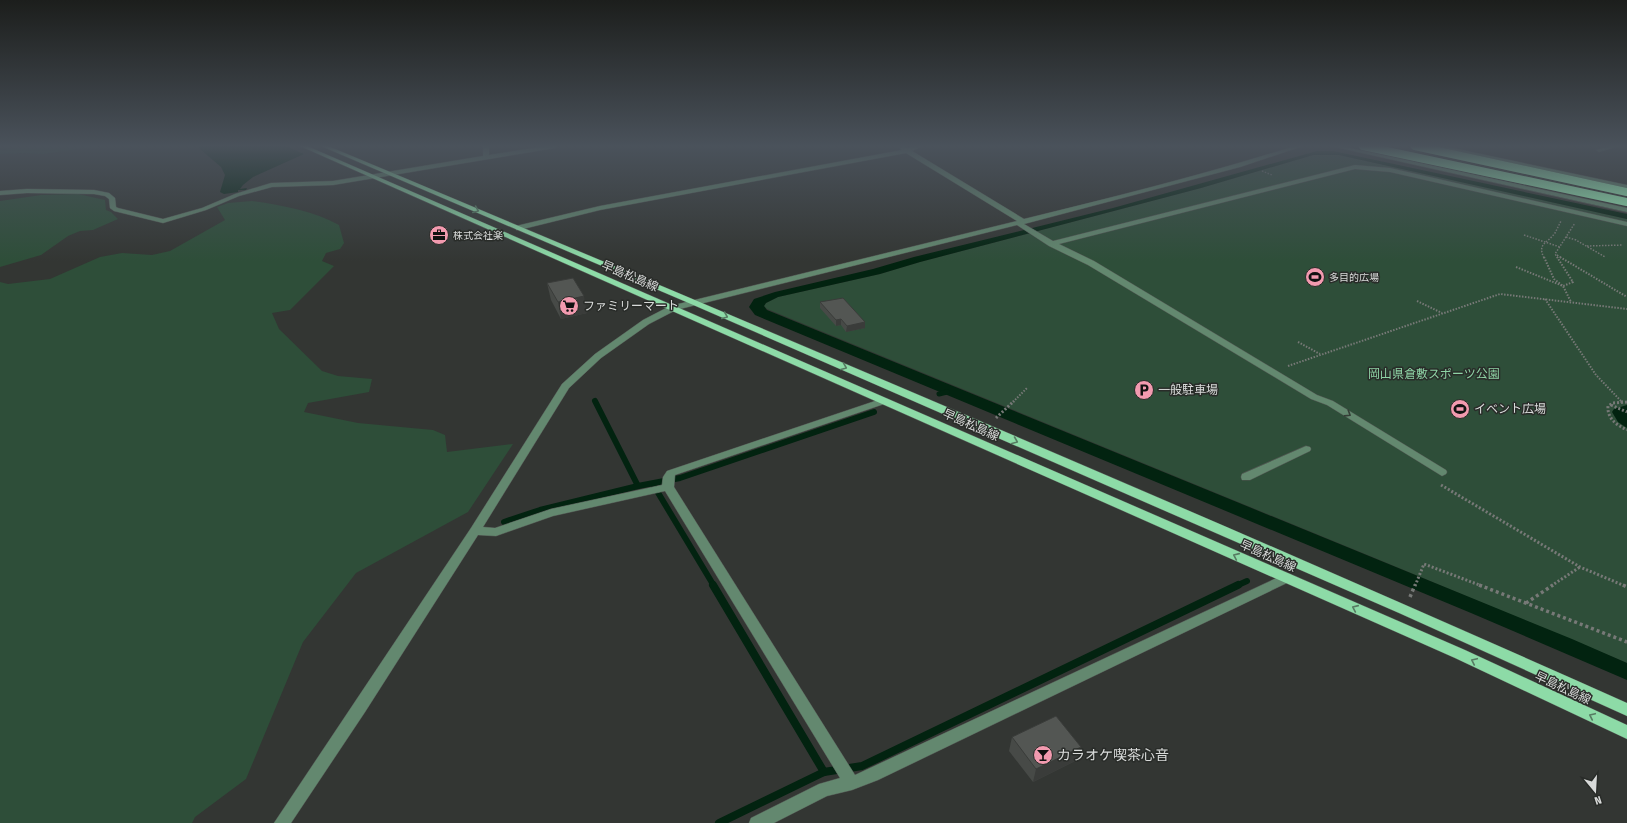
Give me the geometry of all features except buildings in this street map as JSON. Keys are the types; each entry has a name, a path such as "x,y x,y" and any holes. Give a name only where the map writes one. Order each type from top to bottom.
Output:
{"highway":[{"path":"1544,184 1627,202"},
{"path":"1592,184 1627,192"}],"main road":[{"name":"早島松島線","path":"389,184 1460,654 1627,732"},
{"name":"早島松島線","path":"414,184 694,302 1404,609 1627,710"}],"street":[{"path":"0,193 94,192 107,194 112,198 113,208 116,210 163,221 204,209 237,194 281,184"},
{"path":"519,228 600,208 729,184"},
{"path":"960,184 1052,244 1091,263 1314,397 1330,403 1442,472"},
{"path":"282,823 360,708 475,531 566,386 598,356 646,322 673,308 1169,184"},
{"path":"1052,244 1290,184"},
{"path":"1452,184 1627,224"},
{"path":"1507,184 1627,210"},
{"path":"1577,200 1579,197 1603,184"},
{"path":"1617,184 1627,187"},
{"path":"475,531 496,532 551,513 650,490 667,483 671,473 884,401"},
{"path":"1246,477 1306,448"},
{"path":"667,483 846,772"},
{"path":"757,823 825,790 846,772 873,775 1287,578"}],"path":[{"path":"1555,254 1580,217 1571,212 1565,214 1554,234 1542,246 1541,251 1546,266 1554,279 1563,286 1571,302"},
{"path":"1524,235 1560,247"},
{"path":"1566,237 1587,246 1605,257"},
{"path":"1587,246 1623,245"},
{"path":"1516,267 1563,286 1573,282 1555,254"},
{"path":"1555,254 1627,297"},
{"path":"1272,372 1320,354 1500,294 1627,309"},
{"path":"1545,299 1596,375 1622,402"},
{"path":"1417,301 1442,313"},
{"path":"1298,342 1320,354"},
{"path":"998,416 1027,388"},
{"path":"1627,402 1608,406 1607,411 1608,417 1616,424 1627,430"},
{"path":"1611,405 1627,412"},
{"path":"1436,482 1580,567 1627,588"},
{"path":"1412,592 1424,564 1627,642"},
{"path":"1526,603 1580,567"}],"green space":[{"name":"岡山県倉敷スポーツ公園","path":"1213,184 1471,184 1627,219 1627,663 767,309 764,306 766,303 778,297 880,274 920,262"},
{"path":"78,194 105,200 106,210 111,212 118,219 93,230 80,231 68,236 41,255 0,267 0,201 41,195"},
{"path":"252,201 297,209 329,220 339,225 344,243 340,249 326,253 322,261 334,266 290,310 272,313 279,329 322,371 338,376 372,379 369,392 308,403 304,412 358,423 433,430 445,435 447,452 513,444 468,512 356,573 303,642 246,779 195,817 192,823 0,823 0,282 8,284 50,279 100,257 122,253 152,255 170,251 225,220 217,207 228,203"}],"shaded area":[{"path":"222,184 244,184 240,189 247,188 246,190 238,190 238,192 224,194 220,192"},
{"path":"1197,184 1213,184 920,262 880,274 778,297 766,303 764,306 767,310 1572,639 1627,663 1627,680 1471,613 755,315 749,307 754,299 775,292 873,269 914,257 1113,208"},
{"path":"1471,184 1489,184 1627,214 1627,219"},
{"path":"1627,405 1627,428 1618,422 1612,412 1614,409"}],"waterway":[{"path":"939,394 947,392"},
{"path":"595,401 638,486"},
{"path":"638,486 680,478 874,412"},
{"path":"504,522 540,510 638,486"},
{"path":"654,486 714,586"},
{"path":"1236,586 1247,581"},
{"path":"713,585 824,772"},
{"path":"824,772 862,766 1238,585"},
{"path":"719,823 824,772"}],"place":[{"name":"株式会社楽","path":"439,235"},
{"name":"多目的広場","path":"1315,277"},
{"name":"ファミリーマート","path":"569,306"},
{"name":"一般駐車場","path":"1144,390"},
{"name":"イベント広場","path":"1460,409"},
{"name":"カラオケ喫茶心音","path":"1043,755"}]}
